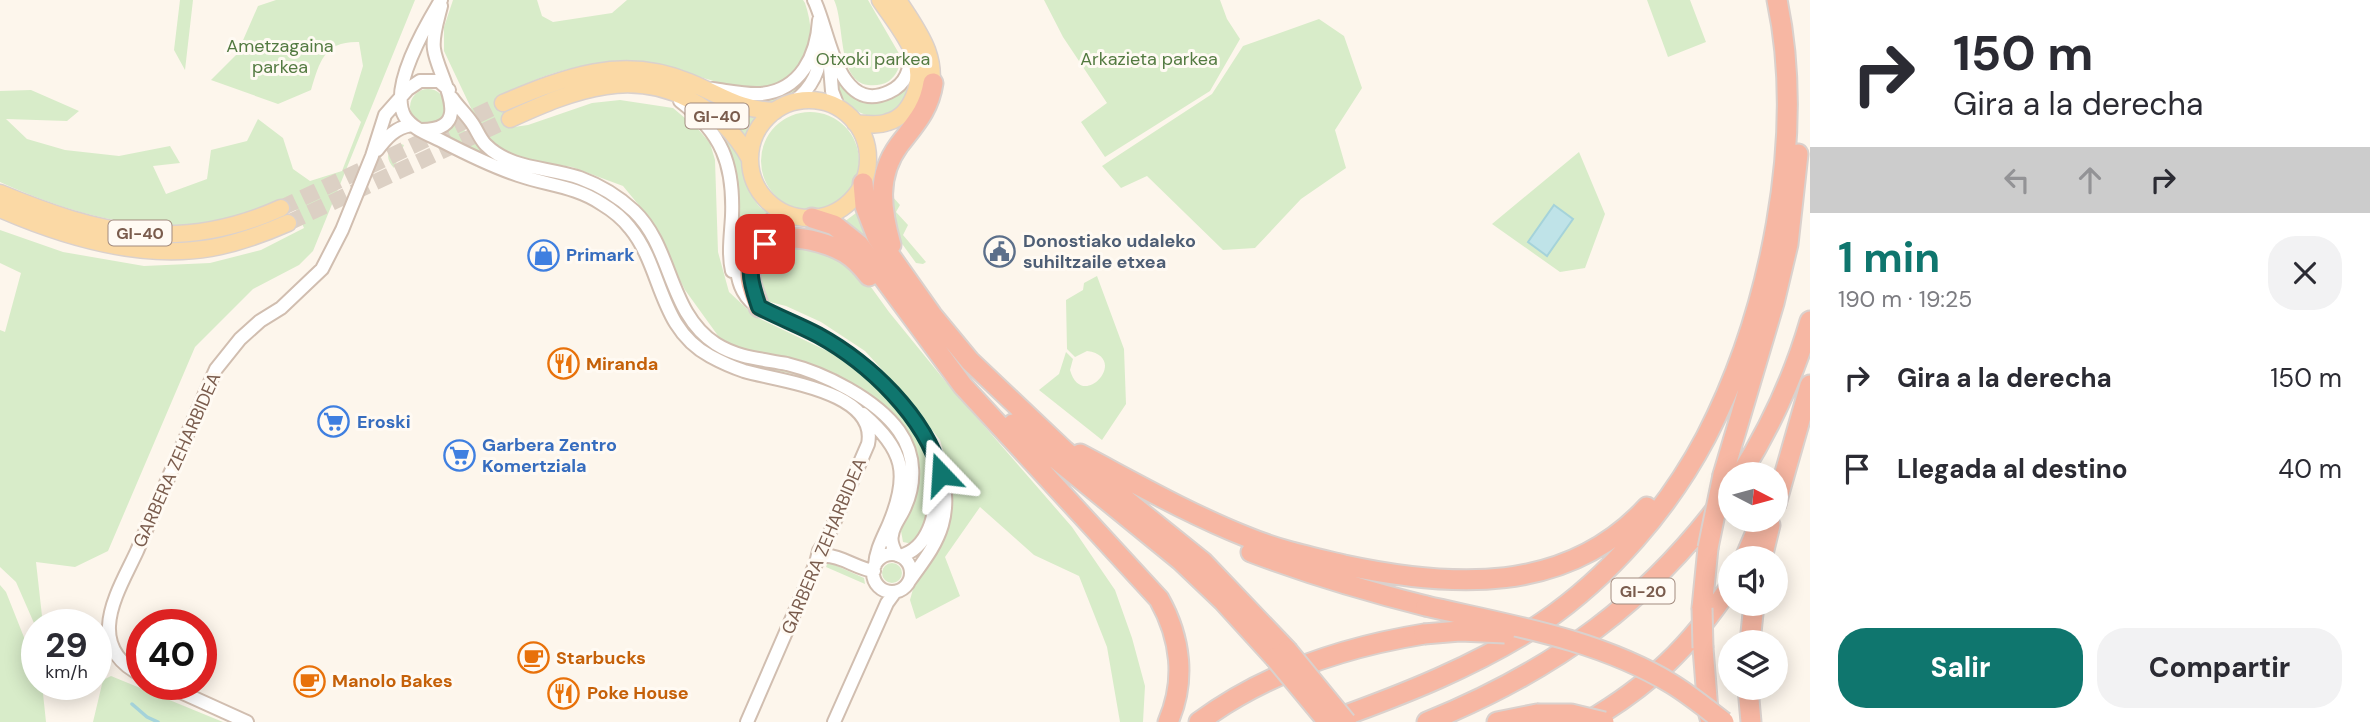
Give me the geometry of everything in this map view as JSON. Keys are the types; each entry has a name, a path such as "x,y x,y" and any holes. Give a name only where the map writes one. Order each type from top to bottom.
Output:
{"highway":[{"path":"1736,462 1788,244 1796,192 1799,144 1797,93 1792,43 1778,4"},
{"name":"GI-20","path":"1328,722 1437,680 1499,649 1544,621 1593,582 1629,546 1682,477 1705,438 1727,389 1752,320 1775,229 1786,143 1787,93 1778,4"},
{"path":"897,267 882,210 884,177 898,147 924,114 933,83"},
{"path":"864,178 865,206 872,227 932,315 970,361 1065,451 1203,562 1281,654 1346,722"},
{"path":"811,218 834,225 859,245 962,386"},
{"path":"759,307 749,273 755,254 765,244 779,238 803,238 833,246 857,262 923,345 1159,599 1172,626 1179,656 1178,686 1167,722"},
{"name":"GI-20","path":"1744,462 1778,409 1810,321"},
{"path":"929,342 1035,444 1180,560 1281,654 1328,722"},
{"path":"1781,462 1810,376"},
{"path":"1788,462 1810,385"},
{"path":"1037,424 1178,516 1243,548 1301,571 1373,593 1599,650 1644,669 1695,699 1724,722"},
{"path":"1080,454 1191,513 1301,555 1404,576 1463,581 1531,575 1561,566 1613,537 1682,477"},
{"name":"GI-20","path":"1427,722 1490,694 1579,642 1635,599 1688,545 1718,501"},
{"path":"1711,722 1703,648 1702,608 1708,548 1718,520"},
{"path":"1587,722 1633,694 1667,666 1718,604"},
{"path":"1199,722 1246,691 1343,651 1424,634 1460,631 1562,639"},
{"path":"1749,700 1751,722"},
{"path":"1497,722 1537,713 1571,714 1604,722"}],"main road":[{"path":"855,123 889,122 906,111 912,101 918,79 918,68 911,49 880,0"},
{"path":"864,178 918,115 933,83 927,46 898,0"},
{"name":"GI-40","path":"750,159 733,132 712,112 692,100 667,91 626,84 608,85 506,111 556,81 601,70 630,69 662,74 699,87 737,106 775,111"},
{"path":"816,101 839,109 855,123 865,142 868,162 858,193 842,208 822,217 788,215 764,198 752,173 750,159 754,137 775,111 792,103 816,101"},
{"name":"GI-40","path":"0,193 78,221 154,235 182,235 224,229 285,215 231,244 160,250 85,239 0,209"}],"street":[{"name":"GARBERA ZEHARBIDEA","path":"442,0 434,49 450,94 471,121"},
{"name":"GARBERA ZEHARBIDEA","path":"126,665 114,652 108,624 216,369 240,339 311,281 330,258 372,156 385,115 401,99 401,86 427,23 442,0"},
{"path":"814,0 845,82 856,90 870,95 884,94 904,81 910,66 911,49"},
{"path":"699,87 760,94 786,86 801,75 812,58 820,12"},
{"path":"792,103 805,93 818,72 821,48 820,12"},
{"path":"437,30 444,61 471,121 486,145 522,165 580,178 603,188 635,212 655,242 687,314 699,331 713,342 742,356 802,368 836,383 873,405 886,417 904,439 913,467 910,494 891,538 898,555 905,559 910,567 910,580"},
{"path":"828,39 830,74 839,109"},
{"path":"415,127 430,130 446,121 450,115 450,94 439,81 420,81 408,89 401,99 404,116 415,127 518,175 567,187 602,203 631,229 649,263 672,318 682,332 706,354 730,367 799,383 832,395 860,412 880,429 897,453 902,488 876,556 874,579 886,591 895,592"},
{"path":"667,91 708,125 726,160 731,185 730,264 741,290 759,307 818,335 858,361 883,384 920,427 933,450 941,474 945,495 941,527 931,549 910,580 904,588 895,592 887,603 834,722"},
{"name":"GARBERA ZEHARBIDEA","path":"372,156 392,132 401,127 415,127"},
{"path":"741,290 737,264 745,239 758,225 788,215"},
{"name":"GARBERA ZEHARBIDEA","path":"747,722 869,441 869,432 860,412"},
{"path":"816,563 823,556 830,555 864,570 874,568 884,556 910,553 919,545 933,516 941,474"},
{"path":"902,513 897,532 898,541 908,548 919,545"},
{"path":"198,700 247,722"}],"green space":[{"name":"Ametzagaina parkea","path":"180,0 193,0 185,70 174,50"},
{"path":"276,0 415,0 313,251 299,265 253,289 195,347 108,551 75,567 36,562 41,609 28,609 16,582 0,567 0,330 5,332 21,273 0,263 0,230 63,252 144,266 210,263 261,250 304,228 290,196 230,219 171,226 112,220 83,213 0,182 0,91 31,90 79,111 67,121 6,119 27,139 65,150 119,156 170,146 180,163 153,166 166,194 207,179 211,150 247,141 258,119 283,138 293,169 310,181 342,171 361,122 350,109 363,66 359,42 338,45 331,49 317,70 311,90 278,104 211,80 237,54 258,6"},
{"path":"453,0 537,0 542,16 553,22 612,13 627,0 803,0 810,27 810,42 805,57 791,77 770,86 751,88 732,85 654,64 620,61 584,65 546,76 528,83 500,100 514,127 528,125 592,103 620,100 673,108 698,129 710,143 715,160 718,252 729,292 756,317 846,360 872,383 925,441 935,471 934,496 929,522 913,544 903,542 901,531 908,512 913,456 888,419 800,362 724,344 685,290 647,215 623,186 572,167 504,153 490,141 480,127 444,51 444,27"},
{"name":"Otxoki parkea","path":"834,0 868,0 901,57 898,70 889,81 868,85 858,81 851,73"},
{"name":"Arkazieta parkea","path":"1044,0 1220,0 1227,19 1240,39 1210,91 1105,157 1081,122 1107,103 1063,37"},
{"path":"1647,0 1690,0 1706,42 1668,57"},
{"path":"1319,19 1344,36 1362,88 1335,130 1346,168 1301,199 1255,248 1223,250 1147,176 1121,188 1102,166 1212,94 1243,46"},
{"path":"815,66 802,86 789,98 773,103 749,101 769,98 794,87"},
{"path":"834,67 840,80 857,97 879,100 890,97 911,79 909,93 894,112 871,116 849,105 840,94"},
{"path":"428,89 441,94 446,107 441,120 428,125 415,120 410,107 415,94"},
{"path":"710,102 737,115 757,118 746,138 733,121"},
{"path":"810,112 837,120 851,134 859,161 851,188 837,202 810,210 783,202 769,188 761,161 769,134 783,120"},
{"path":"456,121 475,142 499,162 443,136"},
{"path":"713,124 736,150 756,203 771,214 735,257 738,204 735,170 723,138"},
{"path":"401,144 404,145 394,168 388,153"},
{"path":"1579,152 1605,214 1585,268 1560,272 1492,224"},
{"path":"892,196 900,205 896,212 908,225 903,235 926,262 923,264 916,263 900,241 890,219"},
{"path":"860,210 880,255 844,222"},
{"path":"767,246 816,246 863,276 946,382 1072,527 1115,590 1145,686 1143,722 1120,722 1107,647 1079,576 1034,555 980,507 945,557 960,596 916,619 910,600 913,589 942,543 949,516 953,484 940,440 865,351 821,322 786,306 766,301 758,293 756,257"},
{"path":"1097,276 1124,349 1126,404 1102,440 1039,390 1059,374 1066,352 1073,359 1070,370 1076,382 1084,386 1100,379 1105,363 1099,355 1087,351 1075,357 1067,349 1066,300 1083,290 1084,283"},
{"path":"740,361 778,369 822,382 858,401 886,428 897,445 905,465 899,453 837,392 794,374 739,364"},
{"path":"828,562 864,578 865,584 826,567"},
{"path":"892,563 899,566 902,573 899,580 892,583 885,580 882,573 885,566"},
{"path":"0,585 6,592 21,630 21,700 44,700 46,722 0,722"},
{"path":"112,676 126,682 126,700 169,700 223,722 93,722 98,700 112,700"}],"water":[{"path":"1554,205 1573,219 1547,256 1528,242"}],"waterway":[{"path":"132,704 147,717 158,722"}],"tunnel":[{"path":"281,208 503,103"},
{"path":"288,223 510,119"}],"place":[{"name":"Donostiako udaleko suhiltzaile etxea","path":"1000,251"},
{"name":"Primark","path":"543,255"},
{"name":"Miranda","path":"563,364"},
{"name":"Eroski","path":"334,422"},
{"name":"Garbera Zentro Komertziala","path":"459,455"},
{"name":"Starbucks","path":"533,658"},
{"name":"Manolo Bakes","path":"309,681"},
{"name":"Poke House","path":"564,693"}],"route":[{"path":"765,244 755,254 749,273 759,307 818,335 858,361 883,384 920,427 933,450 941,474"}]}
